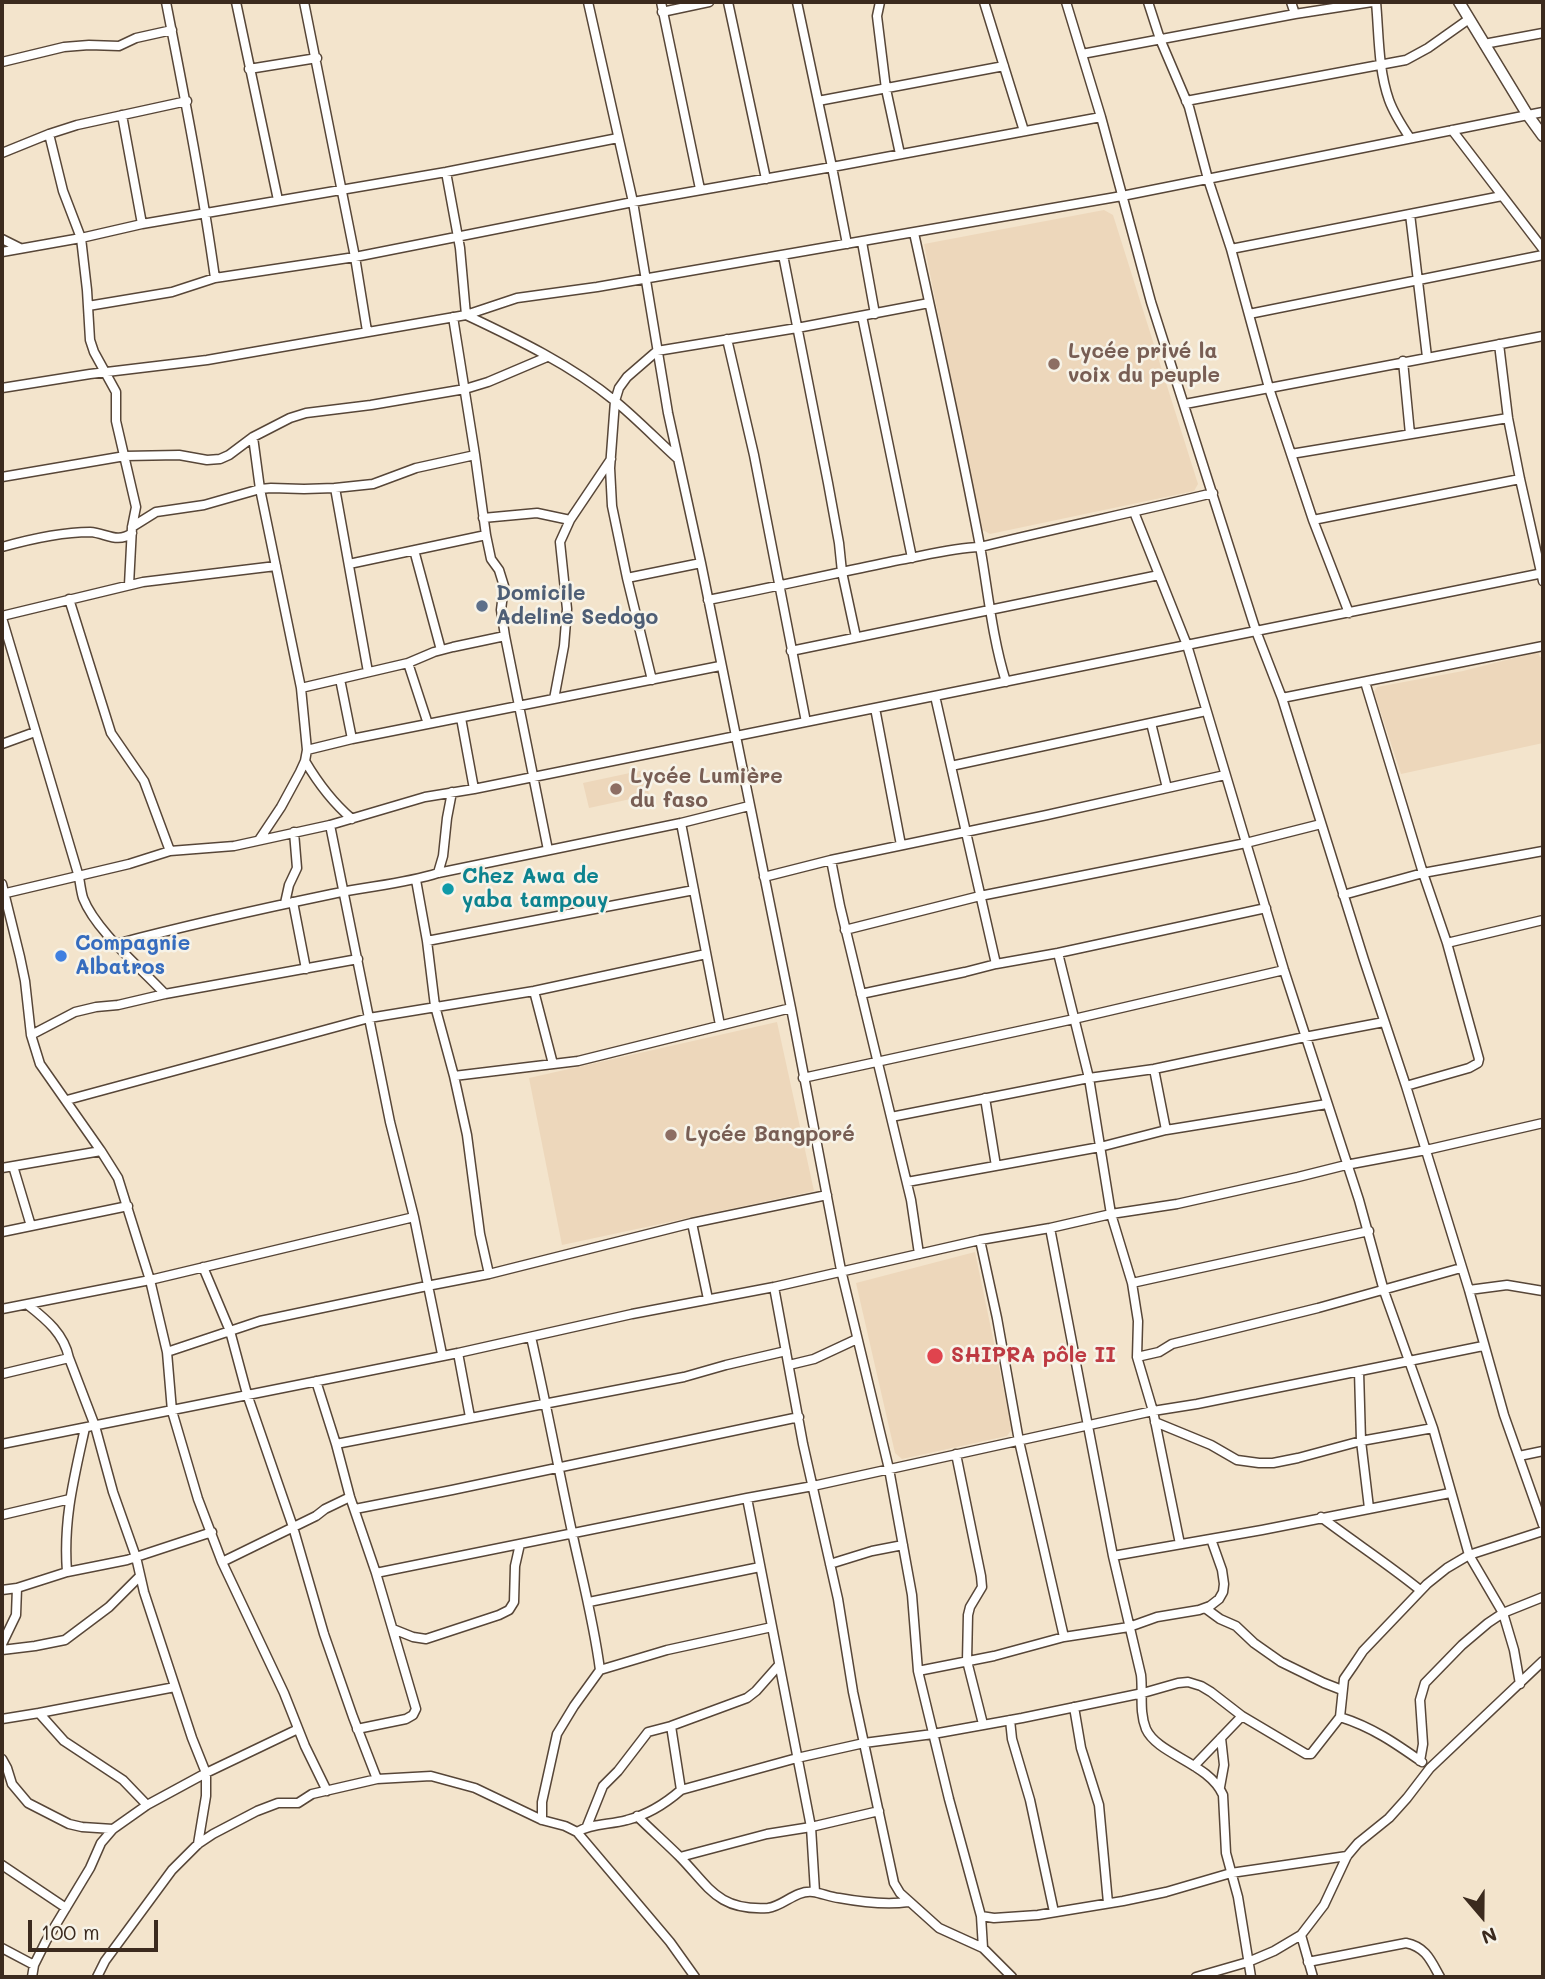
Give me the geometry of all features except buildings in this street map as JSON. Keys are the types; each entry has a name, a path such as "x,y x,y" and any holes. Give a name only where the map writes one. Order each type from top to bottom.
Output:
{"street":[{"path":"166,2 187,101 215,278"},
{"path":"236,2 278,200"},
{"path":"304,2 317,58 367,331"},
{"path":"588,2 633,202 668,413 791,1008 841,1270 889,1469 912,1595 918,1671 981,1916 983,1948"},
{"path":"661,2 701,189"},
{"path":"662,12 709,2"},
{"path":"728,2 766,179"},
{"path":"797,2 847,244"},
{"path":"880,2 877,16 886,89 900,154"},
{"path":"984,2 1024,131"},
{"path":"1066,2 1101,117 1151,302 1256,631 1282,698 1426,1150 1504,1415 1543,1525"},
{"path":"1148,2 1195,127 1269,388 1313,520 1349,613"},
{"path":"1291,2 1295,13"},
{"path":"1082,54 1295,13 1374,2 1381,65 1392,108 1410,138"},
{"path":"1459,2 1543,136"},
{"path":"1186,101 1406,60 1469,19"},
{"path":"2,62 64,47 118,46 136,38 172,30"},
{"path":"1484,44 1543,33"},
{"path":"249,69 317,58"},
{"path":"818,102 1004,66"},
{"path":"2,153 49,134 187,101"},
{"path":"2,388 207,360 466,316 517,298 645,279 1122,196 1543,112"},
{"path":"121,115 142,224"},
{"path":"88,306 173,292 215,278 355,257 701,189 1101,117"},
{"path":"1249,314 1543,255 1452,130"},
{"path":"49,134 64,191 81,238 90,340 116,392 116,421 136,507 129,585"},
{"path":"2,252 142,224 446,172 618,138"},
{"path":"446,172 466,316"},
{"path":"1231,249 1502,196"},
{"path":"1410,214 1427,357"},
{"path":"914,233 980,547 989,610 1006,682"},
{"path":"2,239 20,248"},
{"path":"862,242 875,314"},
{"path":"783,255 856,637"},
{"path":"652,680 612,506 611,459 615,401 619,388 627,377 657,351 929,303"},
{"path":"466,316 547,357 615,401 678,459"},
{"path":"862,316 912,558"},
{"path":"453,317 486,535 491,559 499,570 504,586 501,610 505,636 548,850"},
{"path":"1185,404 1543,336"},
{"path":"727,339 754,455 806,722"},
{"path":"3,894 79,877 170,851 234,846 330,825 425,797 1543,576 1508,418 1499,344"},
{"path":"2,477 125,456 220,459 253,437 306,413 465,389 547,357"},
{"path":"1404,361 1410,435"},
{"path":"1291,454 1508,418"},
{"path":"253,437 260,489 301,688 307,750 305,761 281,807 259,840"},
{"path":"2,547 85,532 120,539 156,512 187,508 260,489 335,488 373,484 416,468 475,455"},
{"path":"555,699 567,609 560,542 570,520 611,459"},
{"path":"1313,520 1520,479"},
{"path":"335,488 368,672"},
{"path":"708,600 912,558 980,547 1213,493"},
{"path":"1134,512 1187,645 1284,970 1368,1231 1384,1291 1433,1428 1469,1555 1503,1612 1520,1684"},
{"path":"483,518 537,513 570,520"},
{"path":"349,564 486,535"},
{"path":"414,550 441,650"},
{"path":"627,578 701,563"},
{"path":"164,994 116,944 93,916 83,897 2,617 143,582 276,566"},
{"path":"791,651 1159,575"},
{"path":"69,599 111,733 144,781 170,851"},
{"path":"301,688 408,663 441,650 505,636"},
{"path":"1282,698 1543,646"},
{"path":"408,663 428,724"},
{"path":"307,750 720,666"},
{"path":"340,679 352,739"},
{"path":"1365,682 1447,943 1475,1042 1478,1063 1406,1086"},
{"path":"935,696 996,964"},
{"path":"875,708 901,845"},
{"path":"951,766 1206,711"},
{"path":"461,718 474,789"},
{"path":"1151,723 1167,788"},
{"path":"2,744 35,732"},
{"path":"305,761 318,782 352,819"},
{"path":"764,877 831,860 1225,775"},
{"path":"438,873 452,792"},
{"path":"116,944 344,891 416,880 750,806"},
{"path":"681,823 720,1025"},
{"path":"845,930 980,896 1246,843 1321,824"},
{"path":"330,825 390,1122 414,1217 442,1354"},
{"path":"294,832 297,868 289,885 289,903 306,969"},
{"path":"1343,895 1423,873 1543,851"},
{"path":"831,860 845,930 907,1182 919,1254"},
{"path":"416,880 435,1006 467,1135 480,1234 489,1274"},
{"path":"2,884 23,969 31,1035 40,1064 102,1150 118,1178 150,1280 167,1352 172,1411 198,1499 222,1562 327,1791"},
{"path":"427,941 694,890"},
{"path":"861,994 1266,908"},
{"path":"1447,943 1543,920"},
{"path":"1058,953 1089,1078 1111,1214 1132,1283 1138,1321 1137,1357 1153,1411 1180,1544"},
{"path":"67,1100 369,1018 534,991 706,954"},
{"path":"31,1035 75,1012 358,960"},
{"path":"803,1079 1284,970"},
{"path":"534,991 553,1064"},
{"path":"454,1076 578,1061 791,1008"},
{"path":"891,1116 1089,1078 1154,1069 1384,1022"},
{"path":"1154,1069 1166,1130"},
{"path":"985,1098 996,1166"},
{"path":"907,1182 1100,1147 1166,1130 1327,1104"},
{"path":"2,1444 442,1354 458,1353 632,1314 774,1287 980,1240 1177,1204 1543,1123"},
{"path":"2,1168 102,1150"},
{"path":"12,1166 31,1226"},
{"path":"167,1352 260,1321 489,1274 692,1223 827,1195"},
{"path":"2,1233 128,1206"},
{"path":"2,1309 150,1280 414,1217"},
{"path":"692,1223 708,1299"},
{"path":"1050,1228 1113,1556 1141,1675 1142,1713 1149,1734 1160,1745 1195,1766 1220,1787 1223,1795 1226,1853 1238,1897 1251,1977"},
{"path":"1132,1283 1368,1231"},
{"path":"980,1240 997,1318 1018,1441 1064,1637"},
{"path":"203,1267 230,1331 247,1394 293,1527 324,1634 377,1779"},
{"path":"1137,1357 1164,1351 1172,1344 1384,1291 1461,1268"},
{"path":"1469,1290 1507,1285 1543,1292"},
{"path":"774,1287 864,1743 896,1889 939,1928 983,1948 1012,1977"},
{"path":"28,1305 53,1326 64,1342 95,1426 175,1688 206,1773 206,1796 198,1844"},
{"path":"531,1337 589,1602 600,1670"},
{"path":"789,1365 814,1360 856,1339"},
{"path":"376,1573 813,1486 1153,1411 1197,1405 1483,1346"},
{"path":"336,1444 684,1377 786,1351"},
{"path":"458,1353 470,1417"},
{"path":"2,1374 69,1358"},
{"path":"1359,1371 1361,1441 1369,1508"},
{"path":"316,1381 416,1709 413,1715 406,1719 357,1728"},
{"path":"355,1509 799,1417"},
{"path":"1155,1422 1211,1445 1237,1460 1259,1463 1298,1458 1361,1441 1433,1428"},
{"path":"67,1572 65,1542 70,1499 85,1428"},
{"path":"1519,1456 1543,1451"},
{"path":"956,1454 981,1576 982,1587 968,1615 967,1661 983,1724"},
{"path":"1113,1556 1450,1493"},
{"path":"222,1562 350,1497"},
{"path":"747,1497 811,1827 815,1892"},
{"path":"2,1515 70,1499"},
{"path":"1321,1517 1420,1590"},
{"path":"577,1832 587,1826 637,1816 667,1802 681,1790 797,1758 864,1743 1010,1720 1143,1693 1178,1683 1188,1682 1201,1686 1242,1716 1306,1755 1311,1754 1340,1717 1344,1679 1363,1651 1420,1590 1447,1568 1469,1555 1543,1531"},
{"path":"2,1590 136,1557 212,1532"},
{"path":"918,1671 994,1656 1064,1637 1129,1627 1157,1617 1205,1608 1219,1599 1224,1584 1211,1539"},
{"path":"393,1629 426,1639 509,1610 514,1602 515,1566 520,1544"},
{"path":"830,1564 903,1545"},
{"path":"589,1602 760,1567"},
{"path":"2,1650 65,1640 109,1607 140,1576"},
{"path":"2,1644 16,1615 17,1588"},
{"path":"1420,1761 1423,1744 1420,1700 1425,1683 1462,1645 1503,1612 1543,1597"},
{"path":"1205,1608 1236,1626 1281,1662 1342,1690"},
{"path":"542,1820 542,1802 557,1734 568,1713 600,1670 667,1650 772,1627"},
{"path":"1196,1977 1248,1962 1301,1935 1324,1905 1347,1856 1389,1818 1430,1768 1543,1661"},
{"path":"587,1826 603,1786 618,1771 644,1735 651,1730 671,1726 747,1698 779,1665"},
{"path":"2,1719 175,1688"},
{"path":"1074,1707 1081,1748 1099,1805 1108,1903"},
{"path":"38,1713 64,1741 123,1780 148,1805"},
{"path":"1195,1766 1242,1716"},
{"path":"1340,1717 1362,1724 1389,1739 1430,1768"},
{"path":"1010,1720 1012,1739 1030,1800 1054,1912"},
{"path":"671,1726 681,1790"},
{"path":"32,1977 34,1965 90,1868 101,1843 113,1829 148,1805 206,1773 298,1729"},
{"path":"1220,1787 1224,1765 1221,1738"},
{"path":"2,1759 12,1784 28,1803 69,1824 113,1829"},
{"path":"97,1977 105,1961 172,1870 198,1844 213,1834 257,1811 278,1804 298,1803 312,1794 377,1779 431,1776 475,1788 542,1820 565,1825 577,1832 670,1942 695,1977"},
{"path":"680,1857 879,1811"},
{"path":"637,1816 680,1857 703,1885 726,1902 768,1908 796,1895 815,1892 880,1903 908,1902"},
{"path":"981,1916 995,1918 1054,1912 1166,1892 1231,1872 1347,1856"},
{"path":"2,1865 66,1908"},
{"path":"1301,1935 1313,1977"},
{"path":"1308,1962 1406,1943 1417,1945 1426,1953 1440,1977"},
{"path":"2,1948 34,1965"}],"shaded area":[{"name":"Lycée privé la voix du peuple","path":"1104,210 1113,215 1198,484 1194,491 990,534 981,529 924,244"},
{"path":"1538,652 1540,657 1543,657 1543,743 1401,774 1374,692 1377,687 1463,671"},
{"name":"Lycée Lumière du faso","path":"644,770 649,795 589,808 583,783"},
{"name":"Lycée Bangporé","path":"777,1022 814,1191 562,1245 529,1078"},
{"name":"SHIPRA pôle II","path":"975,1252 1012,1429 1007,1436 902,1459 895,1453 856,1283"}],"place":[{"name":"Lycée privé la voix du peuple","path":"1054,364"},
{"name":"Domicile Adeline Sedogo","path":"482,606"},
{"name":"Lycée Lumière du faso","path":"616,789"},
{"name":"Chez Awa de yaba tampouy","path":"448,889"},
{"name":"Compagnie Albatros","path":"61,956"},
{"name":"Lycée Bangporé","path":"671,1135"},
{"name":"SHIPRA pôle II","path":"935,1356"}]}
